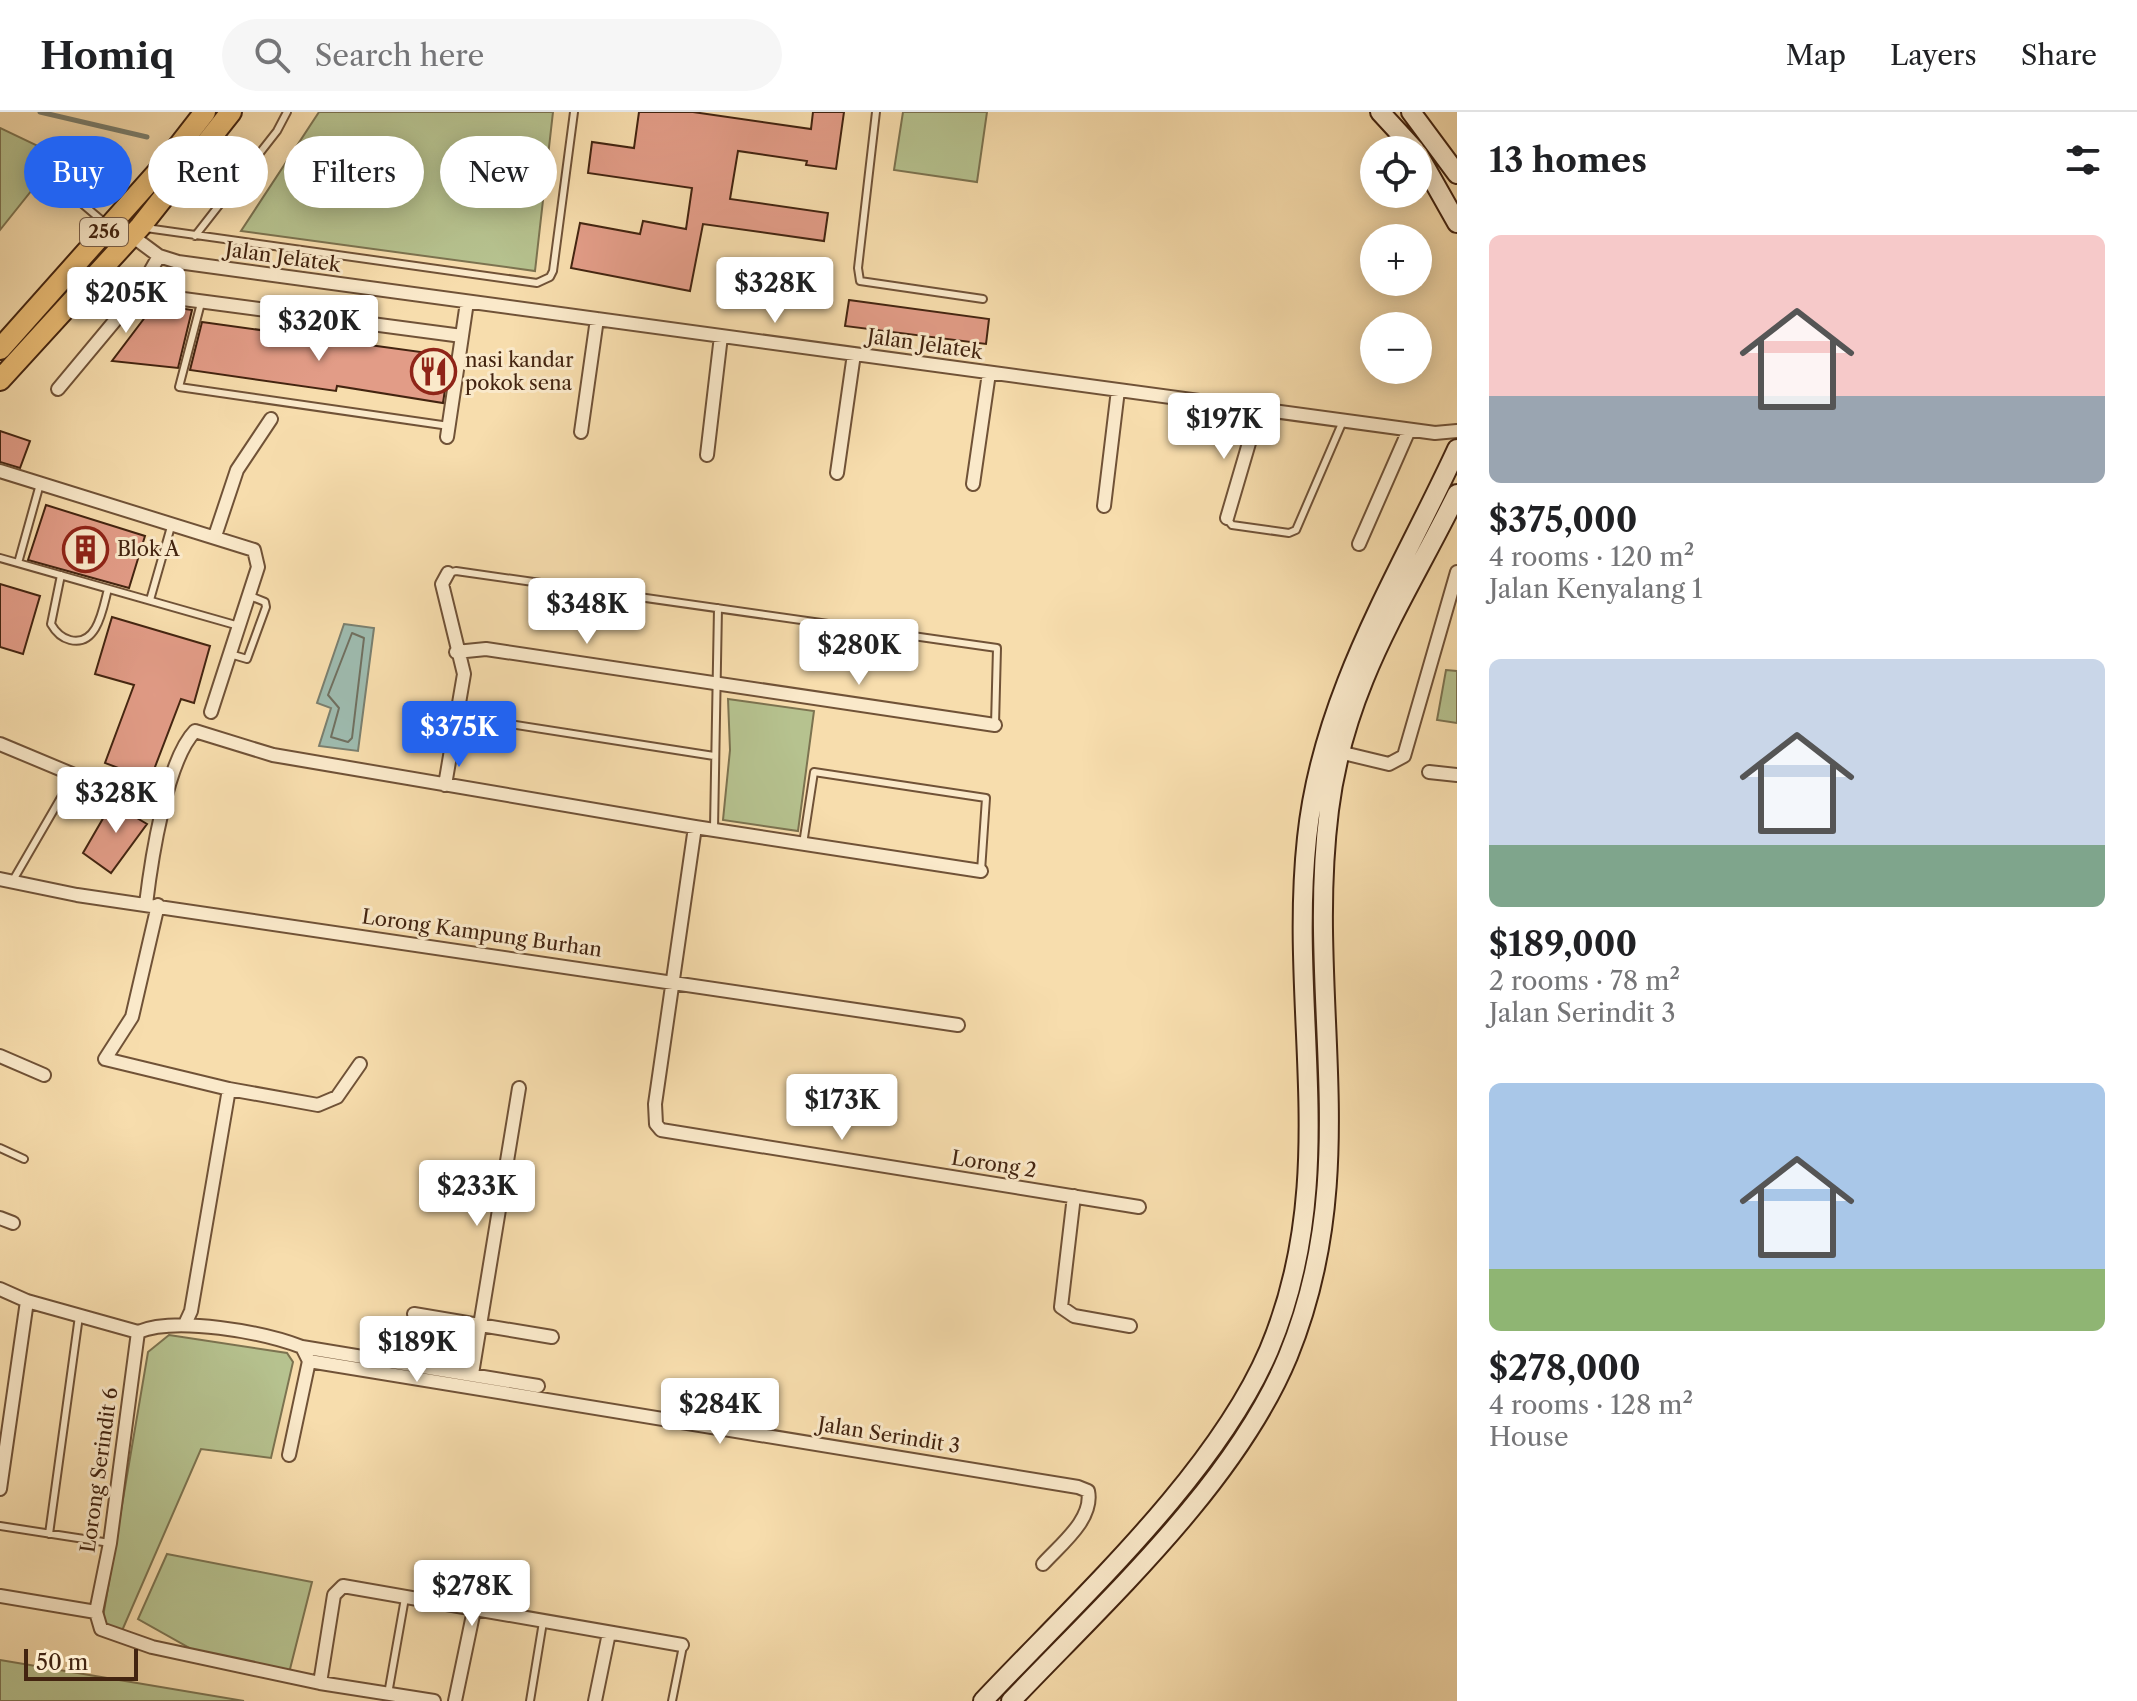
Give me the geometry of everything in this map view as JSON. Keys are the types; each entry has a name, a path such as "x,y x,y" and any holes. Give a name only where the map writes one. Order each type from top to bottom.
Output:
{"main road":[{"name":"256","path":"5,342 109,227 205,112"},
{"name":"256","path":"0,380 136,231 231,112"},
{"path":"1380,112 1402,136"},
{"path":"1411,112 1457,174"},
{"path":"1432,179 1457,223"},
{"path":"983,1701 1147,1527 1223,1433 1254,1380 1279,1323 1297,1263 1308,1186 1304,889 1308,826 1353,662 1457,449"},
{"path":"1011,1701 1162,1540 1240,1445 1273,1389 1298,1330 1321,1247 1330,1172 1325,854 1331,750 1366,667 1457,494"}],"street":[{"name":"Jalan Jelatek","path":"136,231 159,256 178,262 1409,430 1435,433 1457,431"},
{"path":"58,389 138,293 159,256"},
{"path":"138,293 462,336"},
{"path":"448,431 467,302"},
{"path":"581,432 597,319"},
{"path":"707,455 721,336"},
{"path":"837,473 854,354"},
{"path":"973,484 989,373"},
{"path":"1104,506 1118,390"},
{"path":"1227,518 1259,409"},
{"path":"215,536 237,470 271,419"},
{"path":"1359,544 1409,430"},
{"path":"1435,433 1457,449"},
{"path":"0,471 249,546 257,554 258,567 250,596 211,712"},
{"path":"1331,750 1389,764 1404,756 1457,572"},
{"path":"445,785 464,674 456,652 442,584 448,573"},
{"path":"456,652 486,649 995,725"},
{"path":"360,1064 337,1097 318,1105 229,1089 105,1059 132,1017 152,904 158,827 178,765 195,731 273,755 719,831 981,871"},
{"path":"0,744 115,792"},
{"path":"1429,772 1457,775"},
{"path":"675,981 695,827"},
{"name":"Lorong Kampung Burhan","path":"6,881 958,1025"},
{"name":"Lorong 2","path":"675,981 655,1104 656,1124 661,1130 1139,1207"},
{"path":"0,1056 44,1075"},
{"path":"472,1374 519,1088"},
{"path":"185,1324 191,1311 229,1089"},
{"path":"1074,1196 1061,1307 1074,1316 1130,1326"},
{"path":"0,1218 13,1223"},
{"path":"0,1289 27,1301 138,1332 155,1325 185,1324 302,1347 538,1386"},
{"path":"0,1489 27,1301"},
{"path":"414,1314 552,1337"},
{"name":"Lorong Serindit 6","path":"96,1612 110,1543 138,1332"},
{"path":"289,1455 309,1361 302,1347"},
{"name":"Jalan Serindit 3","path":"309,1361 1088,1491 1091,1502 1081,1522 1043,1564"},
{"path":"320,1683 336,1590 349,1586 682,1645"},
{"path":"0,1596 96,1612 101,1629 125,1640 320,1683 434,1701"},
{"path":"455,1701 474,1610"},
{"path":"595,1701 609,1633"}],"lane":[{"path":"195,236 277,131 287,112"},
{"path":"136,231 195,236 529,283 543,281 553,271 574,112"},
{"path":"876,112 858,268 860,281 983,299"},
{"path":"81,155 94,169 73,196 59,186 58,178 81,155"},
{"path":"87,208 109,227"},
{"path":"201,302 179,384 181,388 448,431"},
{"path":"1227,518 1232,525 1294,532 1343,421"},
{"path":"18,563 40,484"},
{"path":"150,600 172,523"},
{"path":"0,558 239,626"},
{"path":"448,573 456,571 997,648 995,725"},
{"path":"61,575 51,624 70,640 83,640 98,625 108,589"},
{"path":"229,654 247,659 252,653 266,607 265,602 250,596"},
{"path":"718,608 714,756 719,831"},
{"path":"458,716 714,756"},
{"path":"803,844 814,772 986,798 981,871"},
{"path":"6,881 74,775"},
{"path":"0,1148 24,1159"},
{"path":"49,1534 79,1316"},
{"path":"0,1526 110,1543"},
{"path":"388,1694 405,1598"},
{"path":"530,1701 543,1622"},
{"path":"672,1701 682,1645"}],"green space":[{"path":"319,112 553,112 550,136 440,136 440,208 542,208 535,271 241,231 256,208 268,208 268,190 284,165 284,208 424,208 424,136 303,136"},
{"path":"903,112 987,112 977,182 894,170"},
{"path":"0,128 24,139 24,200 0,230"},
{"path":"1446,670 1457,671 1457,723 1437,720"},
{"path":"728,699 814,711 798,831 723,820 730,750"},
{"path":"169,1335 287,1353 293,1362 271,1458 201,1449 121,1633 107,1629 103,1617 148,1352"},
{"path":"167,1554 312,1582 289,1673 195,1651 138,1619"},
{"path":"0,1660 244,1701 0,1701"}],"water":[{"path":"344,624 374,628 358,751 319,746 331,708 317,703"}],"building":[{"path":"639,112 693,112 811,129 813,112 844,112 836,169 806,165 807,161 738,151 730,199 828,213 824,241 703,224 690,291 571,268 580,223 640,234 643,221 686,229 692,188 588,173 592,142 634,148"},
{"path":"849,300 989,319 986,344 845,326"},
{"path":"165,306 192,310 178,368 112,361 149,312"},
{"path":"202,322 450,356 443,403 337,386 336,391 190,370"},
{"path":"0,431 30,441 20,468 0,462"},
{"name":"Blok A","path":"46,505 145,536 129,588 28,560"},
{"path":"0,584 40,596 23,654 0,647"},
{"path":"112,617 210,646 194,703 181,699 150,780 105,763 134,685 95,674"},
{"path":"128,795 145,808 137,818 147,824 111,873 83,853 105,815 109,818"}],"waterway":[{"path":"40,112 147,137"}],"place":[{"name":"nasi kandar pokok sena","path":"434,371"},
{"name":"Blok A","path":"86,549"}]}
